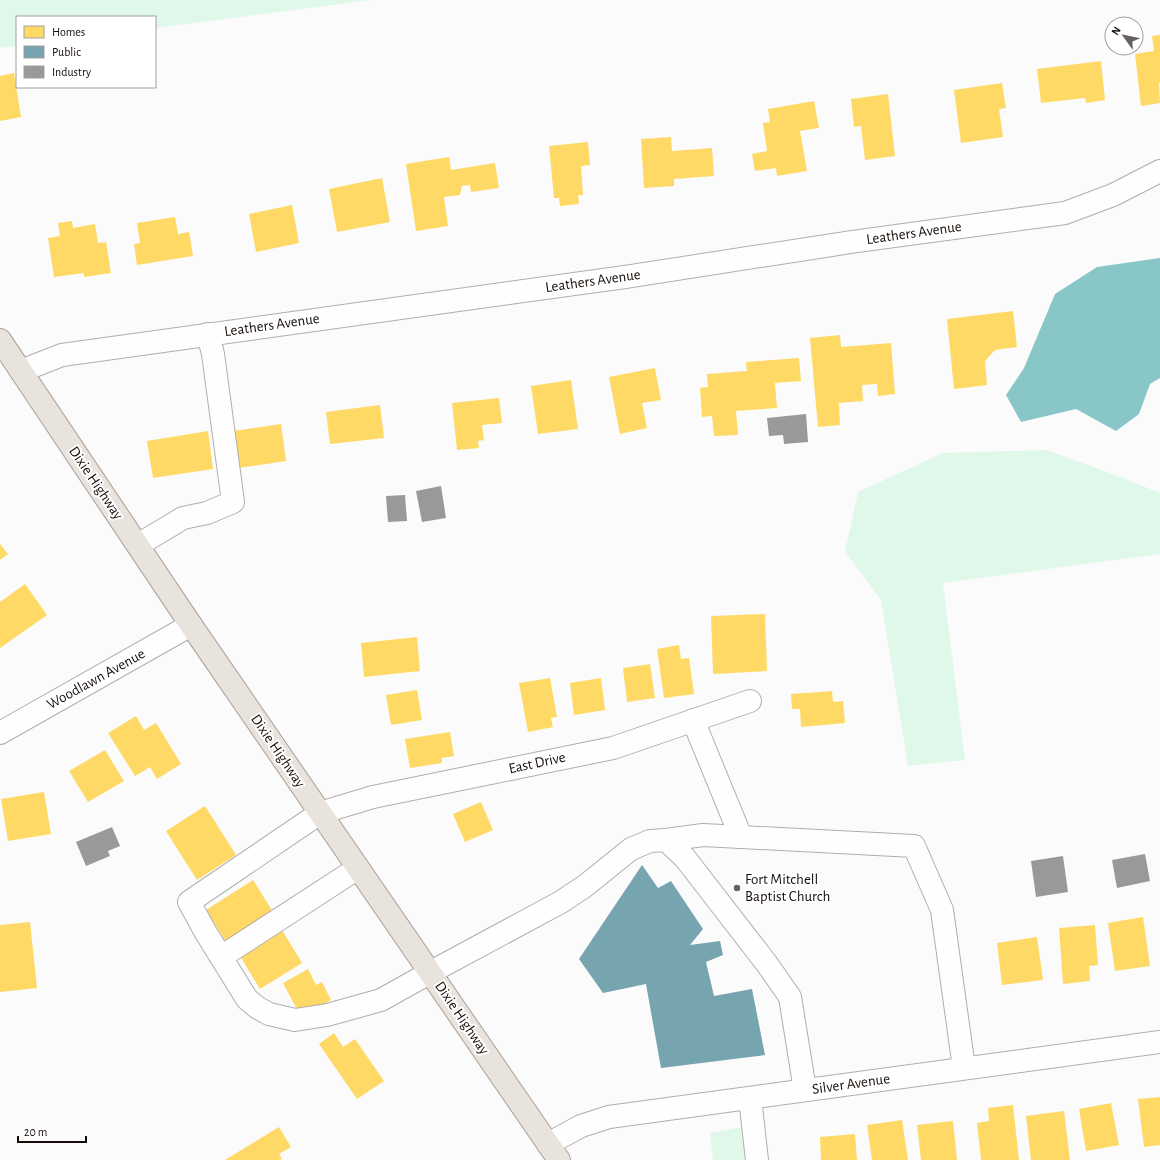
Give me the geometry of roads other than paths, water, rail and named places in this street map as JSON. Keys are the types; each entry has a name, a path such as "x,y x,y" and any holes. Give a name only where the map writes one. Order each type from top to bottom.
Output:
{"main road":[{"name":"Dixie Highway","path":"0,340 191,625 554,1152"}],"street":[{"name":"Leathers Avenue","path":"21,371 62,355 625,277 852,242 1065,213 1113,195 1160,171"},
{"path":"138,545 183,518 207,513 233,502 213,354 208,334"},
{"name":"Woodlawn Avenue","path":"0,733 191,625"},
{"name":"East Drive","path":"221,958 189,902 320,813 373,797 613,748 750,701"},
{"path":"694,720 741,837"},
{"path":"358,868 221,958 247,999 258,1008 269,1014 295,1020 327,1015 381,1000 561,902 586,886 631,849 650,841 703,835 914,846 942,910 964,1068"},
{"path":"666,840 685,858 767,964 790,997 805,1090"},
{"name":"Silver Avenue","path":"554,1152 581,1126 609,1117 1160,1042"},
{"path":"750,1098 757,1160"}],"water":[{"path":"1160,258 1160,378 1150,384 1139,414 1116,431 1076,409 1021,422 1006,395 1024,368 1055,294 1097,267"}],"place":[{"name":"Fort Mitchell Baptist Church","path":"737,888"}]}
